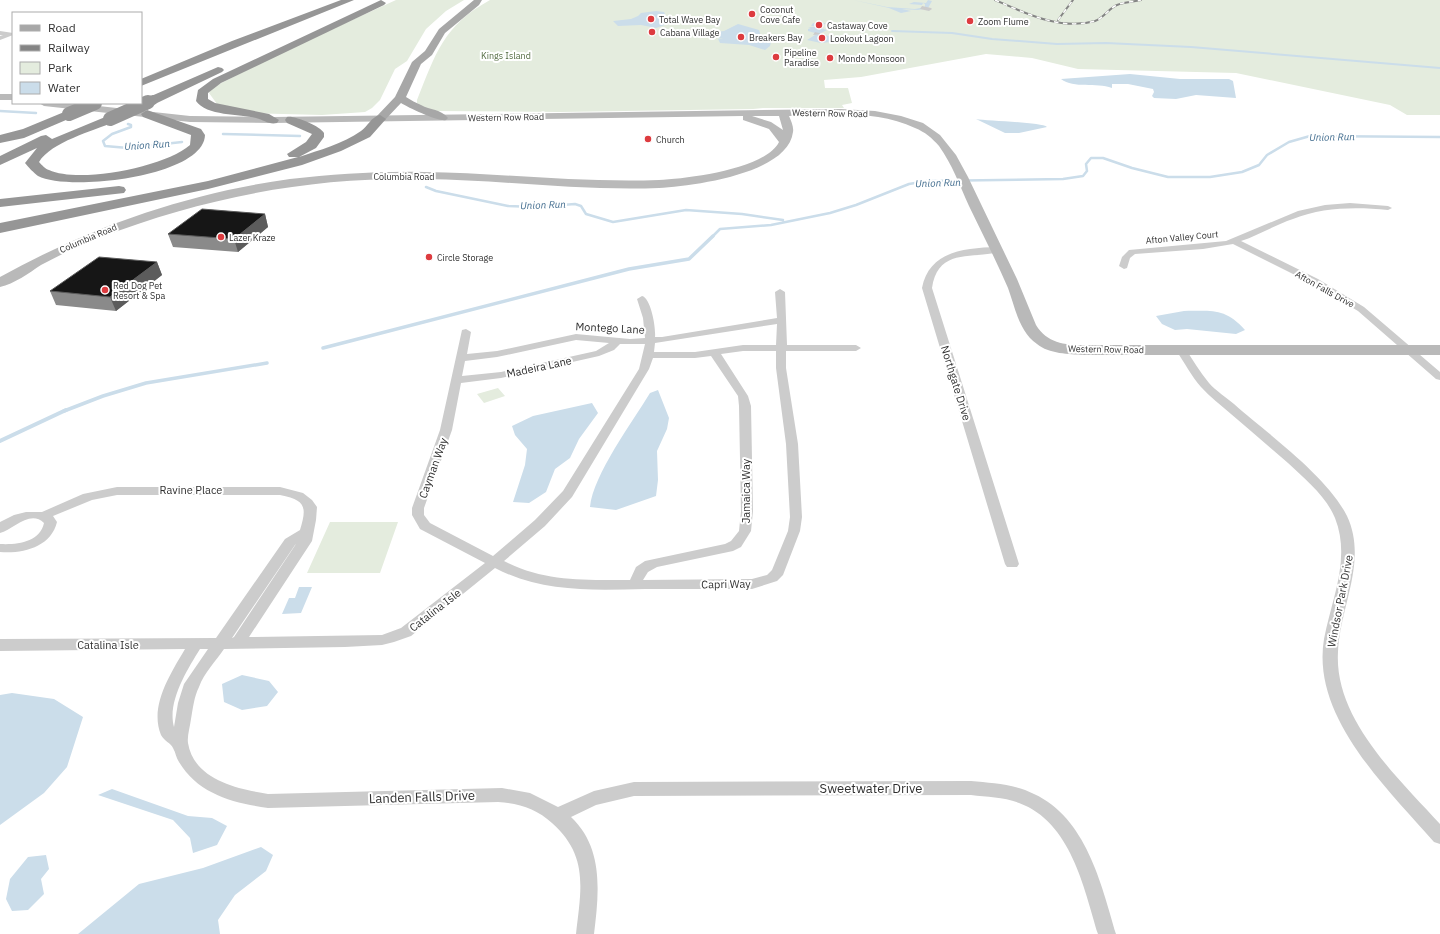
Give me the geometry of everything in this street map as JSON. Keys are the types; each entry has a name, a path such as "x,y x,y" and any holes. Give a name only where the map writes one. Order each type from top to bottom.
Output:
{"highway":[{"path":"142,83 236,43 349,0"},
{"path":"288,35 382,1"},
{"path":"147,114 196,132 199,136 197,146 186,155 175,160 123,174 97,178 59,179 46,176 35,170 32,163 34,157 40,152 63,140 233,64 382,1"},
{"path":"274,120 266,116 215,108 202,101 202,92 217,81 382,1"},
{"path":"142,96 224,61"},
{"path":"0,144 93,104"},
{"path":"0,160 123,104"},
{"path":"0,203 170,183 248,167 316,147 380,119"},
{"path":"0,228 206,186 280,167 352,141 372,130 380,119"},
{"path":"291,120 298,126 315,130 318,133 318,137 311,145 294,154"},
{"path":"0,139 25,132"}],"main road":[{"path":"431,30 457,8 477,0"},
{"path":"380,119 400,98 415,58 424,60 447,26 476,3 477,0"},
{"path":"400,98 417,108 434,113 442,118"}],"street":[{"path":"922,8 929,9"},
{"path":"0,33 11,34 0,38"},
{"path":"0,98 12,98"},
{"path":"0,102 12,102"},
{"name":"Western Row Road","path":"53,104 190,119 291,120 855,112 904,120 924,128 937,137 953,162 997,250 1032,330 1045,343 1072,349 1440,350"},
{"name":"Western Row Road","path":"109,104 198,115 207,118"},
{"path":"730,113 768,125 779,131 781,138 786,141 788,132 783,112"},
{"name":"Columbia Road","path":"0,283 45,257 120,225 178,207 248,191 346,177 391,175 633,184 703,180 742,170 771,156 786,141"},
{"name":"Afton Valley Court","path":"1124,266 1126,257 1132,252 1204,246 1234,241 1255,234 1287,218 1309,211 1360,206 1388,208"},
{"name":"Afton Falls Drive","path":"1234,241 1344,299 1377,321 1407,350 1440,377"},
{"name":"Northgate Drive","path":"997,250 969,252 954,255 943,260 933,269 927,278 927,288 1012,564"},
{"name":"Capri Way","path":"494,562 514,572 542,581 585,585 752,584 767,580 778,572 794,531 796,517 792,437 781,368 783,348 780,292"},
{"name":"Catalina Isle","path":"0,645 345,642 394,637 417,626 540,524 568,494 638,380 649,355 650,321 642,299"},
{"name":"Montego Lane","path":"461,358 497,354 576,337 617,341 650,341 782,320"},
{"name":"Cayman Way","path":"466,332 443,442 418,508 418,515 425,526 494,562"},
{"name":"Madeira Lane","path":"457,380 501,375 599,353 606,351 617,341"},
{"path":"649,355 679,356 743,348 856,348"},
{"name":"Windsor Park Drive","path":"1181,350 1205,385 1325,491 1345,524 1350,551 1331,639 1330,662 1332,680 1338,698 1352,728 1366,749 1440,836"},
{"name":"Jamaica Way","path":"635,585 640,571 645,566 728,548 736,544 745,531 747,511 745,406 743,396 714,352"},
{"name":"Ravine Place","path":"43,516 75,500 96,494 117,491 280,491 298,495 309,503 312,515 305,533 305,541 237,644"},
{"path":"0,529 20,518 35,515 48,518 51,522 51,527 42,538 18,548 0,548"},
{"path":"220,644 290,542 305,533"},
{"name":"Landen Falls Drive","path":"180,742 170,736 166,728 166,708 172,688 195,644"},
{"name":"Landen Falls Drive","path":"220,644 192,684 186,703 180,742 184,757 198,774 221,790 243,797 268,801 488,795 516,797 541,805 557,816 571,829 579,840 588,865 590,878 585,934"},
{"name":"Sweetwater Drive","path":"557,816 568,809 606,794 634,789 971,788 1007,793 1028,799 1042,807 1064,829 1085,867 1107,934"}],"green space":[{"path":"396,0 464,0 446,11 426,29 407,61 395,69 380,100 372,108 365,112 322,115 247,113 217,104 209,93 212,88 271,57"},
{"name":"Kings Island","path":"490,0 1440,0 1440,115 1407,115 1390,105 1236,73 1078,69 1032,58 986,54 861,77 824,80 825,88 848,88 852,103 842,105 844,108 560,112 435,111 424,109 417,103 417,100 430,68 443,42 461,20"},
{"path":"498,388 505,396 484,403 477,394"},
{"path":"330,522 398,522 380,573 307,573"}],"water":[{"path":"853,0 887,7 915,9 925,7 925,4 909,4 914,2 926,3 928,0 932,1 928,8 918,10 902,9 911,11 901,13 889,8"},
{"name":"Total Wave Bay","path":"656,11 664,12 666,16 673,19 673,22 656,28 641,25 618,26 613,21 631,19 641,13"},
{"path":"813,23 826,23 822,26 824,27 820,28 827,30 819,34 834,37 835,40 838,41 821,43 807,40 815,35 815,33 808,31 808,29 811,28 808,27 819,27 811,26"},
{"name":"Breakers Bay","path":"738,24 759,30 761,36 771,42 770,46 765,50 749,45 720,43 718,39 723,39 711,37 709,33 724,31"},
{"path":"1130,74 1180,79 1229,79 1233,81 1236,98 1196,95 1176,99 1154,98 1152,96 1154,92 1153,89 1128,84 1112,84 1112,88 1099,85 1079,85 1066,82 1061,79"},
{"path":"976,119 1035,124 1047,127 1019,133 1005,133"},
{"path":"1184,311 1211,311 1225,314 1245,330 1236,334 1187,329 1175,330 1162,324 1156,316"},
{"path":"658,390 669,418 667,429 657,451 658,480 656,496 616,510 590,507 598,480 615,448 650,393"},
{"path":"592,403 598,413 579,439 570,458 555,469 546,492 529,503 513,502 525,465 527,449 515,435 512,426 533,416"},
{"path":"299,587 312,587 301,613 282,614 289,598 295,598"},
{"path":"242,675 269,681 278,692 267,706 242,710 224,702 222,684"},
{"path":"12,693 54,699 83,717 67,767 44,793 0,825 0,695"},
{"path":"112,789 188,816 212,818 227,826 217,845 193,853 190,838 173,820 98,795"},
{"path":"261,847 273,855 266,871 235,895 218,920 220,934 78,934 139,884 203,868"},
{"path":"46,855 49,869 41,879 44,894 28,910 12,911 6,899 10,879 28,857"}],"building":[{"path":"202,209 265,214 234,239 168,234"},
{"path":"99,257 157,262 110,297 50,291"}],"waterway":[{"name":"Union Run","path":"892,31 952,33 992,39 1057,44 1106,43 1191,47 1440,68"},
{"name":"Union Run","path":"0,111 36,113"},
{"name":"Union Run","path":"128,124 131,125 131,127 112,134 103,141 105,146 128,148 182,142"},
{"name":"Union Run","path":"223,134 300,136"},
{"name":"Union Run","path":"713,236 720,229 771,225 830,213 856,205 909,184 927,181 1063,179 1083,176 1087,171 1086,164 1091,158 1103,158 1132,168 1168,177 1210,177 1242,172 1259,165 1267,155 1289,142 1310,136 1440,137"},
{"name":"Union Run","path":"426,187 436,191 508,206 535,207 575,204 581,206 586,214 613,222 686,210 742,214 783,220"},
{"path":"323,348 629,269 689,259 713,236"},
{"path":"64,411 103,396 146,383 267,363"},
{"path":"0,441 66,410"}],"railway":[{"path":"995,0 1031,15 1069,24 1082,24 1095,21 1117,5 1141,0"},
{"path":"1058,20 1073,0"}],"place":[{"name":"Coconut Cove Cafe","path":"752,14"},
{"name":"Total Wave Bay","path":"651,19"},
{"name":"Zoom Flume","path":"970,21"},
{"name":"Castaway Cove","path":"819,25"},
{"name":"Cabana Village","path":"652,32"},
{"name":"Breakers Bay","path":"741,37"},
{"name":"Lookout Lagoon","path":"822,38"},
{"name":"Pipeline Paradise","path":"776,57"},
{"name":"Mondo Monsoon","path":"830,58"},
{"name":"Church","path":"648,139"},
{"name":"Lazer Kraze","path":"221,237"},
{"name":"Circle Storage","path":"429,257"},
{"name":"Red Dog Pet Resort & Spa","path":"105,290"}]}
